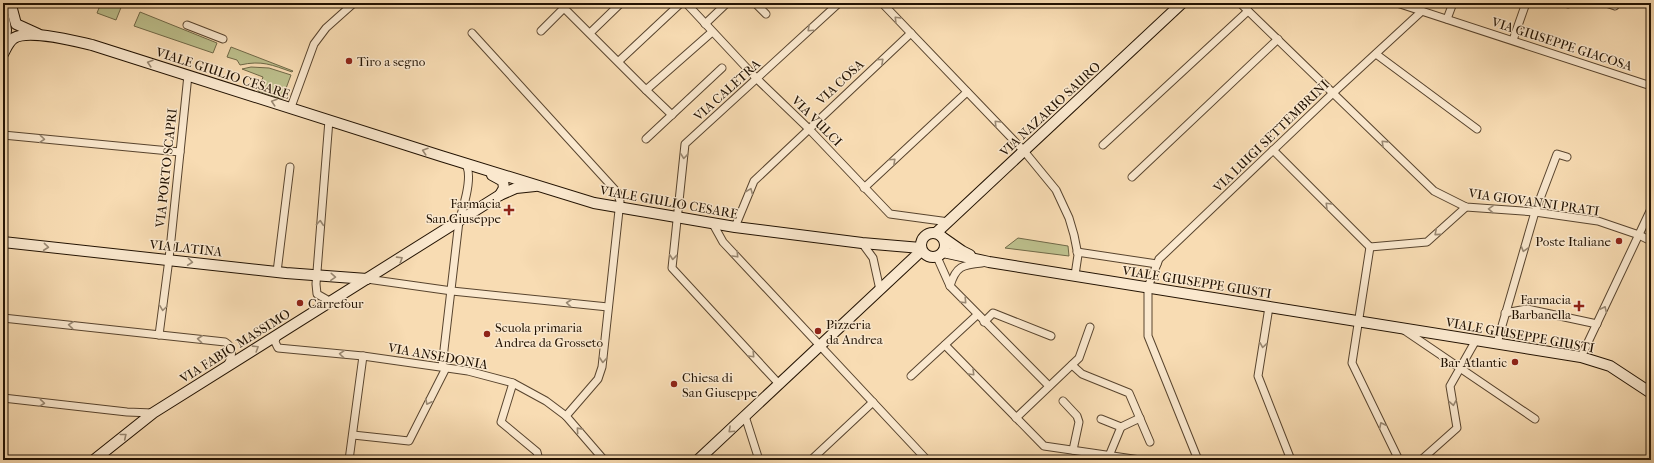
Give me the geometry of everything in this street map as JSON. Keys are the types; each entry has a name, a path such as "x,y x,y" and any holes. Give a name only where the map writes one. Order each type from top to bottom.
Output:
{"main road":[{"name":"VIA NAZARIO SAURO","path":"935,235 1182,3"},
{"path":"8,8 16,24 38,34"},
{"path":"3,55 8,8"},
{"name":"VIALE GIULIO CESARE","path":"3,55 10,42 15,38 38,34 92,45 441,156 594,202 713,224 862,243 899,244 921,249"},
{"name":"VIALE GIULIO CESARE","path":"441,156 467,167 500,178 504,184 500,195"},
{"name":"VIA FABIO MASSIMO","path":"94,460 153,413 500,195 522,187 542,186"},
{"name":"VIALE GIULIO CESARE","path":"899,244 906,240 935,235"},
{"path":"698,460 880,290 921,249 922,238 935,235 945,244 940,254"},
{"name":"VIALE GIUSEPPE GIUSTI","path":"935,235 962,251 989,262"},
{"name":"VIA LATINA","path":"4,243 169,259 316,276 367,279"},
{"name":"VIALE GIUSEPPE GIUSTI","path":"921,249 928,257 940,254 1581,357 1610,366 1651,392"}],"street":[{"path":"291,108 314,44 326,28 354,3"},
{"path":"590,33 621,3"},
{"path":"618,61 681,3"},
{"name":"VIA VULCI","path":"686,3 757,79 808,128 890,214 949,222"},
{"path":"705,24 728,3"},
{"path":"755,3 766,14"},
{"name":"VIA CALETRA","path":"779,384 672,268 685,144 839,3"},
{"path":"882,3 1024,151 1056,190 1069,218 1074,235 1077,252 1075,275"},
{"name":"VIA GIOVANNI PRATI","path":"1240,3 1434,191 1466,207 1535,212 1598,222 1639,235 1651,241"},
{"name":"VIA GIUSEPPE GIACOSA","path":"1396,3 1651,86"},
{"path":"1448,19 1453,3"},
{"path":"1513,40 1526,3"},
{"path":"1564,3 1570,3"},
{"path":"1606,3 1615,6"},
{"path":"541,31 567,6 590,33 672,115"},
{"path":"1103,145 1248,11"},
{"name":"VIA LUIGI SETTEMBRINI","path":"1148,287 1159,259 1333,93 1422,11"},
{"path":"186,25 223,39"},
{"path":"646,90 712,32"},
{"path":"472,33 618,192 620,208 602,367 598,379 566,416"},
{"name":"VIA COSA","path":"735,227 754,181 808,128 911,33"},
{"path":"1132,177 1278,39"},
{"path":"1376,54 1477,129"},
{"path":"646,139 722,68"},
{"name":"VIA PORTO SCAPRI","path":"159,335 169,259 188,75"},
{"path":"864,188 967,92"},
{"path":"329,120 316,276 317,294 331,302"},
{"path":"3,135 180,152"},
{"path":"1273,150 1370,247"},
{"path":"1497,343 1535,212 1556,154 1567,157"},
{"path":"277,272 290,167"},
{"path":"353,435 409,440 444,368 459,221 464,203 468,173 467,167"},
{"path":"1370,247 1427,242 1466,207"},
{"path":"1581,357 1651,208"},
{"path":"713,224 723,242 927,460"},
{"path":"862,243 873,258 880,290"},
{"path":"1370,247 1352,363 1398,460"},
{"path":"1077,252 1157,264"},
{"path":"940,254 950,286 977,315 1049,386"},
{"path":"950,286 956,272 961,267 966,264 989,262"},
{"path":"367,279 452,291 608,307"},
{"path":"1148,287 1148,336 1198,460"},
{"path":"1269,307 1258,376 1291,460"},
{"path":"1505,313 1527,309 1596,324"},
{"path":"984,322 993,313 1051,336"},
{"path":"911,376 977,315"},
{"path":"3,318 226,342 232,350 232,355 227,366"},
{"path":"1016,418 1079,358 1090,327"},
{"name":"VIALE GIUSEPPE GIUSTI","path":"1401,327 1535,419"},
{"name":"VIA ANSEDONIA","path":"277,335 274,342 278,348 364,356 468,371 513,383 546,401 566,416 604,460"},
{"path":"1421,460 1457,428 1450,386 1476,340"},
{"path":"945,345 1044,446 1140,460"},
{"path":"349,460 364,356"},
{"path":"1072,366 1082,374 1129,393 1150,442"},
{"path":"513,383 501,422 537,452 539,460"},
{"path":"3,398 127,412 153,413"},
{"path":"1063,401 1077,416 1078,422 1073,450"},
{"path":"811,460 873,402"},
{"path":"745,416 759,460"},
{"path":"1109,456 1120,427 1140,418"},
{"path":"1101,419 1120,427"}],"green space":[{"path":"101,3 122,5 116,20 97,13"},
{"path":"140,12 217,43 213,53 134,26"},
{"path":"231,47 293,71 292,72 273,65 261,63 240,65 237,60 227,57"},
{"path":"251,67 269,68 291,75 282,99 258,91 263,77 242,69"},
{"path":"1018,238 1068,246 1069,256 1005,248"}],"place":[{"name":"Tiro a segno","path":"349,61"},
{"name":"Farmacia San Giuseppe","path":"509,210"},
{"name":"Poste Italiane","path":"1619,241"},
{"name":"Carrefour","path":"300,303"},
{"name":"Farmacia Barbanella","path":"1579,306"},
{"name":"Pizzeria da Andrea","path":"818,331"},
{"name":"Scuola primaria Andrea da Grosseto","path":"487,334"},
{"name":"Bar Atlantic","path":"1515,362"},
{"name":"Chiesa di San Giuseppe","path":"674,384"}]}
